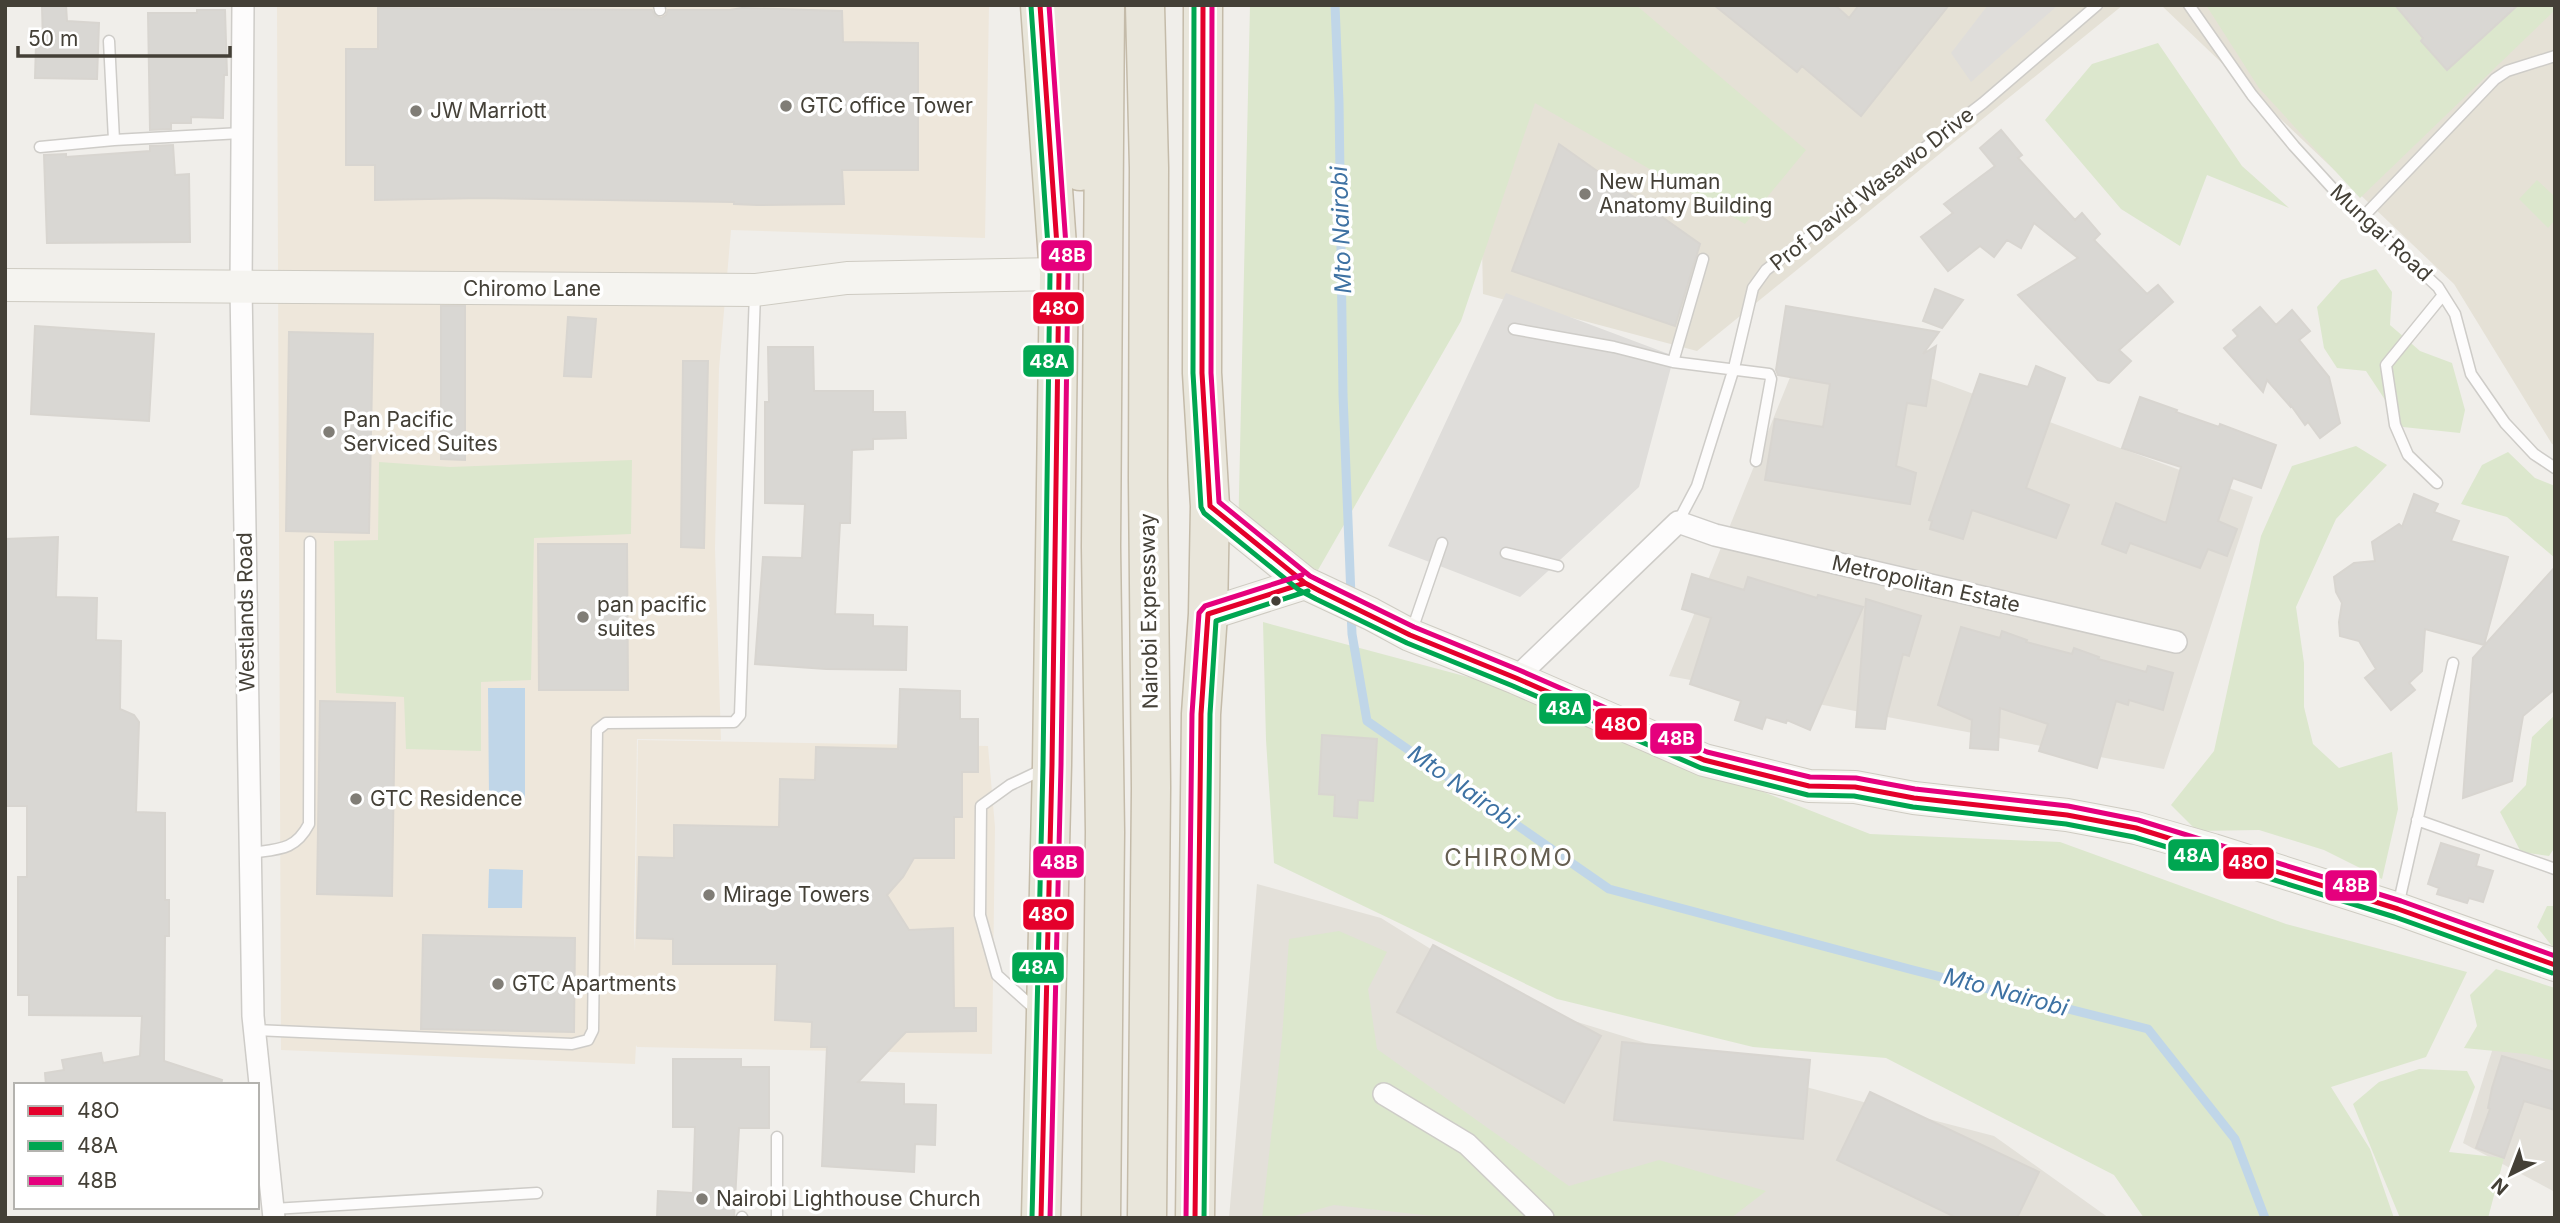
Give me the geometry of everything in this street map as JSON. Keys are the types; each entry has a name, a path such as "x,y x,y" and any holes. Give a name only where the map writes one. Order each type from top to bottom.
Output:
{"highway":[{"path":"1040,5 1059,274 1052,765 1041,1218"},
{"path":"1070,5 1101,547"},
{"path":"1101,1218 1105,832 1101,547 1105,5"},
{"name":"Nairobi Expressway","path":"1145,5 1149,168 1148,480 1152,788 1147,1218"},
{"path":"1195,1218 1201,714 1208,614 1210,506 1202,373 1203,5"}],"street":[{"name":"Westlands Road","path":"243,5 241,287 250,853 255,1030 273,1214"},
{"name":"Chiromo Lane","path":"5,285 755,290 847,278 1059,274"},
{"path":"1210,506 1312,587 1410,635 1704,760 1809,786 1855,787 1914,798 2067,815 2136,828 2398,909 2555,965"},
{"name":"Metropolitan Estate","path":"1678,522 1715,535 2176,642"},
{"name":"Prof David Wasawo Drive","path":"1516,678 1678,522"},
{"path":"1208,614 1312,587"},
{"path":"1384,1094 1467,1144 1543,1218"}],"lane":[{"name":"Prof David Wasawo Drive","path":"1678,522 1697,486 1734,368 1753,288 1766,270 1983,103 2097,5"},
{"name":"Mungai Road","path":"2189,5 2252,95 2294,146 2363,217 2438,287 2455,314 2471,374 2505,423 2534,454 2555,468"},
{"path":"109,41 114,140"},
{"path":"2363,217 2495,79 2515,68 2555,56"},
{"path":"40,147 241,133"},
{"path":"1673,362 1703,259"},
{"path":"255,1030 572,1044 588,1040 593,1030 597,730 606,723 734,722 740,715 755,290"},
{"path":"2437,483 2408,455 2395,425 2386,365 2443,295"},
{"path":"1514,329 1614,347 1673,362 1769,374 1771,379 1756,461"},
{"path":"250,853 296,844 309,824 310,542"},
{"path":"1410,635 1442,543"},
{"path":"1506,553 1558,566"},
{"path":"2398,909 2453,663"},
{"path":"1046,1019 997,975 980,915 981,806 1010,785 1052,765"},
{"path":"2417,820 2555,869"},
{"path":"777,1137 778,1218"},
{"path":"273,1214 537,1194"}],"shaded area":[{"path":"277,5 989,5 985,238 731,230 719,369 715,549 721,740 637,739 634,931 635,952 638,740 988,746 995,827 992,1054 636,1045 635,1064 281,1050"},
{"path":"1477,5 2123,5 1697,351 1483,294"},
{"path":"1988,5 2058,5 1971,82 1951,53"},
{"path":"2161,5 2555,5 2555,445 2454,284"},
{"path":"1506,293 1674,356 1639,487 1520,597 1388,546"},
{"path":"1808,333 2253,497 2164,769 1669,676"},
{"path":"1257,884 1381,918 1519,1004 1691,1057 1994,1136 2109,1218 1229,1218"},
{"path":"2510,994 2555,1009 2555,1192 2463,1143"}],"green space":[{"path":"1250,5 1636,5 1806,150 1745,224 1535,103 1461,321 1318,570 1238,539"},
{"path":"2206,5 2555,5 2555,10 2360,198 2259,88"},
{"path":"2158,43 2242,166 2289,208 2207,175 2180,246 2121,209 2045,120 2092,64"},
{"path":"2537,180 2555,197 2555,220 2548,228 2519,199"},
{"path":"2376,269 2392,292 2390,325 2420,351 2452,363 2465,410 2460,433 2403,427 2366,371 2337,368 2324,348 2317,307 2341,280"},
{"path":"2356,446 2387,465 2336,519 2296,607 2304,663 2304,707 2313,744 2339,768 2392,752 2398,809 2382,879 2324,850 2259,830 2197,831 2171,805 2214,751 2261,536 2292,466"},
{"path":"2508,452 2535,478 2555,486 2555,558 2507,517 2461,504 2482,465"},
{"path":"632,460 631,534 534,538 531,680 481,682 481,751 406,749 404,697 336,693 334,541 378,540 379,462 450,467"},
{"path":"1263,622 1483,681 1870,834 2060,842 2286,924 2467,972 2426,1057 2331,1087 2370,1149 2394,1218 2144,1218 2114,1175 1886,1058 1753,1047 1557,999 1274,863 1266,740"},
{"path":"2555,715 2555,847 2549,856 2521,852 2500,812 2526,785 2532,737"},
{"path":"2547,906 2555,906 2555,950 2537,927"},
{"path":"1339,931 1387,952 1368,989 1377,1049 1569,1186 1659,1160 1766,1191 1731,1218 1450,1218 1334,1205 1287,1218 1262,1218 1282,1038 1289,939"},
{"path":"2496,969 2555,988 2555,1061 2526,1054 2464,1048 2477,1026 2470,995"},
{"path":"2419,1069 2467,1071 2475,1087 2449,1152 2504,1158 2488,1218 2400,1218 2353,1104 2379,1082"}],"water":[{"path":"488,688 525,688 525,798 489,798"},
{"path":"489,869 523,870 522,908 488,908"}],"building":[{"path":"42,5 66,5 67,21 99,23 97,79 35,78 36,44 43,45"},
{"path":"1714,5 1835,5 1849,18 1859,5 1949,5 1861,116 1802,66 1797,72"},
{"path":"2395,5 2518,5 2447,70 2421,41 2423,38"},
{"path":"378,8 652,10 655,16 661,18 668,10 742,8 842,11 843,42 918,43 918,170 842,170 844,204 757,205 734,202 482,198 375,200 375,165 346,165 346,49 378,49"},
{"path":"197,10 225,10 227,75 224,75 223,118 191,117 191,123 171,123 171,129 150,130 148,13 197,13"},
{"path":"2001,130 2022,155 2018,158 2075,220 2082,213 2100,234 2094,240 2147,294 2158,285 2173,302 2119,350 2131,361 2109,383 2098,380 2018,295 2078,258 2034,223 2021,248 2007,240 1994,257 1980,246 1948,271 1921,237 1953,213 1944,204 1995,166 1980,148"},
{"name":"New Human Anatomy Building","path":"1559,144 1700,244 1675,326 1512,271"},
{"path":"173,145 175,175 189,174 190,242 47,243 44,155 66,154 66,157 150,151 150,146"},
{"path":"1935,289 1963,300 1942,328 1923,321"},
{"path":"441,306 465,306 465,460 441,459"},
{"path":"1786,306 1939,332 1923,354 1936,346 1926,406 1907,403 1896,466 1916,473 1910,504 1765,480 1775,419 1823,427 1830,384 1778,375 1776,370"},
{"path":"2260,307 2276,325 2292,310 2310,331 2299,340 2329,377 2340,423 2320,438 2308,422 2305,425 2267,380 2263,392 2224,348 2238,336 2233,330"},
{"path":"568,317 596,319 591,377 564,376"},
{"path":"35,326 154,334 149,421 31,414"},
{"name":"Pan Pacific Serviced Suites","path":"289,332 373,334 369,533 286,531"},
{"path":"768,347 813,347 814,391 873,391 873,412 905,412 906,438 873,439 873,449 852,450 850,523 840,523 835,614 873,615 873,626 907,627 906,670 826,669 755,664 763,557 802,558 805,504 765,503"},
{"path":"683,361 708,361 704,548 681,547"},
{"path":"2036,366 2065,378 2026,488 2069,505 2056,538 1972,510 1963,539 1930,529 1932,521 1929,520 1980,374 2028,387"},
{"path":"2140,397 2177,410 2176,412 2219,427 2220,424 2276,445 2261,488 2233,478 2218,521 2237,529 2227,556 2208,549 2200,568 2130,543 2126,553 2102,544 2116,503 2166,523 2181,467 2122,448"},
{"path":"2414,494 2438,504 2434,512 2459,521 2451,541 2508,557 2484,645 2425,629 2422,671 2409,683 2415,690 2391,710 2365,678 2376,669 2359,641 2340,636 2342,603 2336,592 2334,577 2354,563 2375,561 2372,542 2399,524 2402,527"},
{"path":"58,537 56,597 97,598 96,640 121,641 120,709 134,715 139,722 136,812 165,813 165,900 169,900 169,936 165,936 164,1061 222,1080 221,1083 46,1083 45,1073 64,1070 62,1060 101,1053 103,1063 140,1056 142,1016 29,1015 29,995 18,995 18,877 27,877 27,806 5,806 5,539"},
{"name":"pan pacific suites","path":"538,544 627,544 628,690 539,690"},
{"path":"2555,567 2555,689 2523,716 2512,781 2463,798 2473,658"},
{"path":"1692,574 1744,590 1748,577 1817,598 1818,595 1863,607 1810,730 1787,720 1786,723 1766,717 1762,729 1735,720 1741,701 1690,684 1711,618 1682,609"},
{"path":"1866,599 1921,616 1909,656 1903,654 1885,729 1856,727"},
{"path":"1961,627 2000,638 2002,631 2027,640 2026,642 2072,654 2074,648 2099,657 2098,659 2146,672 2148,666 2173,673 2163,710 2129,700 2128,705 2116,701 2097,768 2039,751 2048,724 2000,708 1998,750 1970,748 1972,720 1938,705"},
{"path":"900,689 960,691 960,719 978,719 978,772 962,772 962,817 954,817 954,858 914,858 903,877 887,895 909,930 953,928 954,1008 976,1008 976,1031 906,1032 858,1082 904,1084 904,1104 936,1105 935,1145 915,1144 914,1172 822,1166 827,1047 811,1047 812,1022 775,1020 777,964 673,964 673,939 637,938 639,857 674,858 674,825 779,827 780,779 815,780 816,747 898,749"},
{"name":"GTC Residence","path":"320,701 395,703 392,896 317,894"},
{"path":"1322,735 1377,739 1373,801 1358,800 1357,818 1334,816 1335,795 1319,794"},
{"path":"2441,843 2479,855 2476,866 2493,871 2483,902 2469,898 2467,903 2437,894 2439,888 2428,884"},
{"name":"GTC Apartments","path":"423,935 575,938 574,1032 421,1029"},
{"path":"1433,945 1601,1036 1564,1103 1397,1012"},
{"path":"1622,1042 1810,1060 1803,1139 1614,1120"},
{"path":"2502,1056 2555,1072 2555,1110 2524,1101 2504,1158 2476,1148 2490,1109 2492,1088"},
{"path":"673,1059 741,1059 741,1067 769,1067 769,1128 739,1128 734,1218 657,1218 658,1191 693,1193 695,1127 673,1127"},
{"path":"1870,1092 2039,1172 2017,1218 1957,1218 1837,1160"}],"waterway":[{"name":"Mto Nairobi","path":"1335,5 1343,395 1351,596"},
{"name":"Mto Nairobi","path":"1351,610 1352,634 1367,721 1609,889 2148,1029 2235,1139 2265,1218"}],"transit line":[{"name":"48O","path":"1040,5 1059,274 1052,765 1041,1218"},
{"name":"48B","path":"1049,5 1068,274 1061,765 1050,1218"},
{"name":"48A","path":"1194,5 1193,373 1201,507 1204,513 1299,590 1407,643 1701,768 1808,795 1854,796 1913,807 2066,824 2134,837 2395,917 2552,973"},
{"name":"48O","path":"1203,5 1202,373 1210,506 1305,583 1410,635 1704,760 1809,786 1855,787 1914,798 2067,815 2136,828 2398,909 2555,965"},
{"name":"48B","path":"1212,5 1211,373 1219,502 1310,576 1414,627 1707,752 1810,777 1856,778 1915,789 2068,806 2138,820 2401,901 2555,956"},
{"name":"48A","path":"1031,6 1050,274 1043,765 1032,1218"},
{"name":"48B","path":"1186,1218 1192,714 1199,613 1205,606 1302,575"},
{"name":"48O","path":"1195,1218 1201,714 1208,614 1305,583"},
{"name":"48A","path":"1204,1218 1210,714 1216,621 1308,591"}],"place":[{"name":"GTC office Tower","path":"786,106"},
{"name":"JW Marriott","path":"416,111"},
{"name":"New Human Anatomy Building","path":"1585,194"},
{"name":"Pan Pacific Serviced Suites","path":"329,432"},
{"name":"pan pacific suites","path":"583,617"},
{"name":"GTC Residence","path":"356,799"},
{"name":"Mirage Towers","path":"709,895"},
{"name":"GTC Apartments","path":"498,984"},
{"name":"Nairobi Lighthouse Church","path":"702,1199"}],"district":[{"name":"CHIROMO","path":"1509,858"}]}
